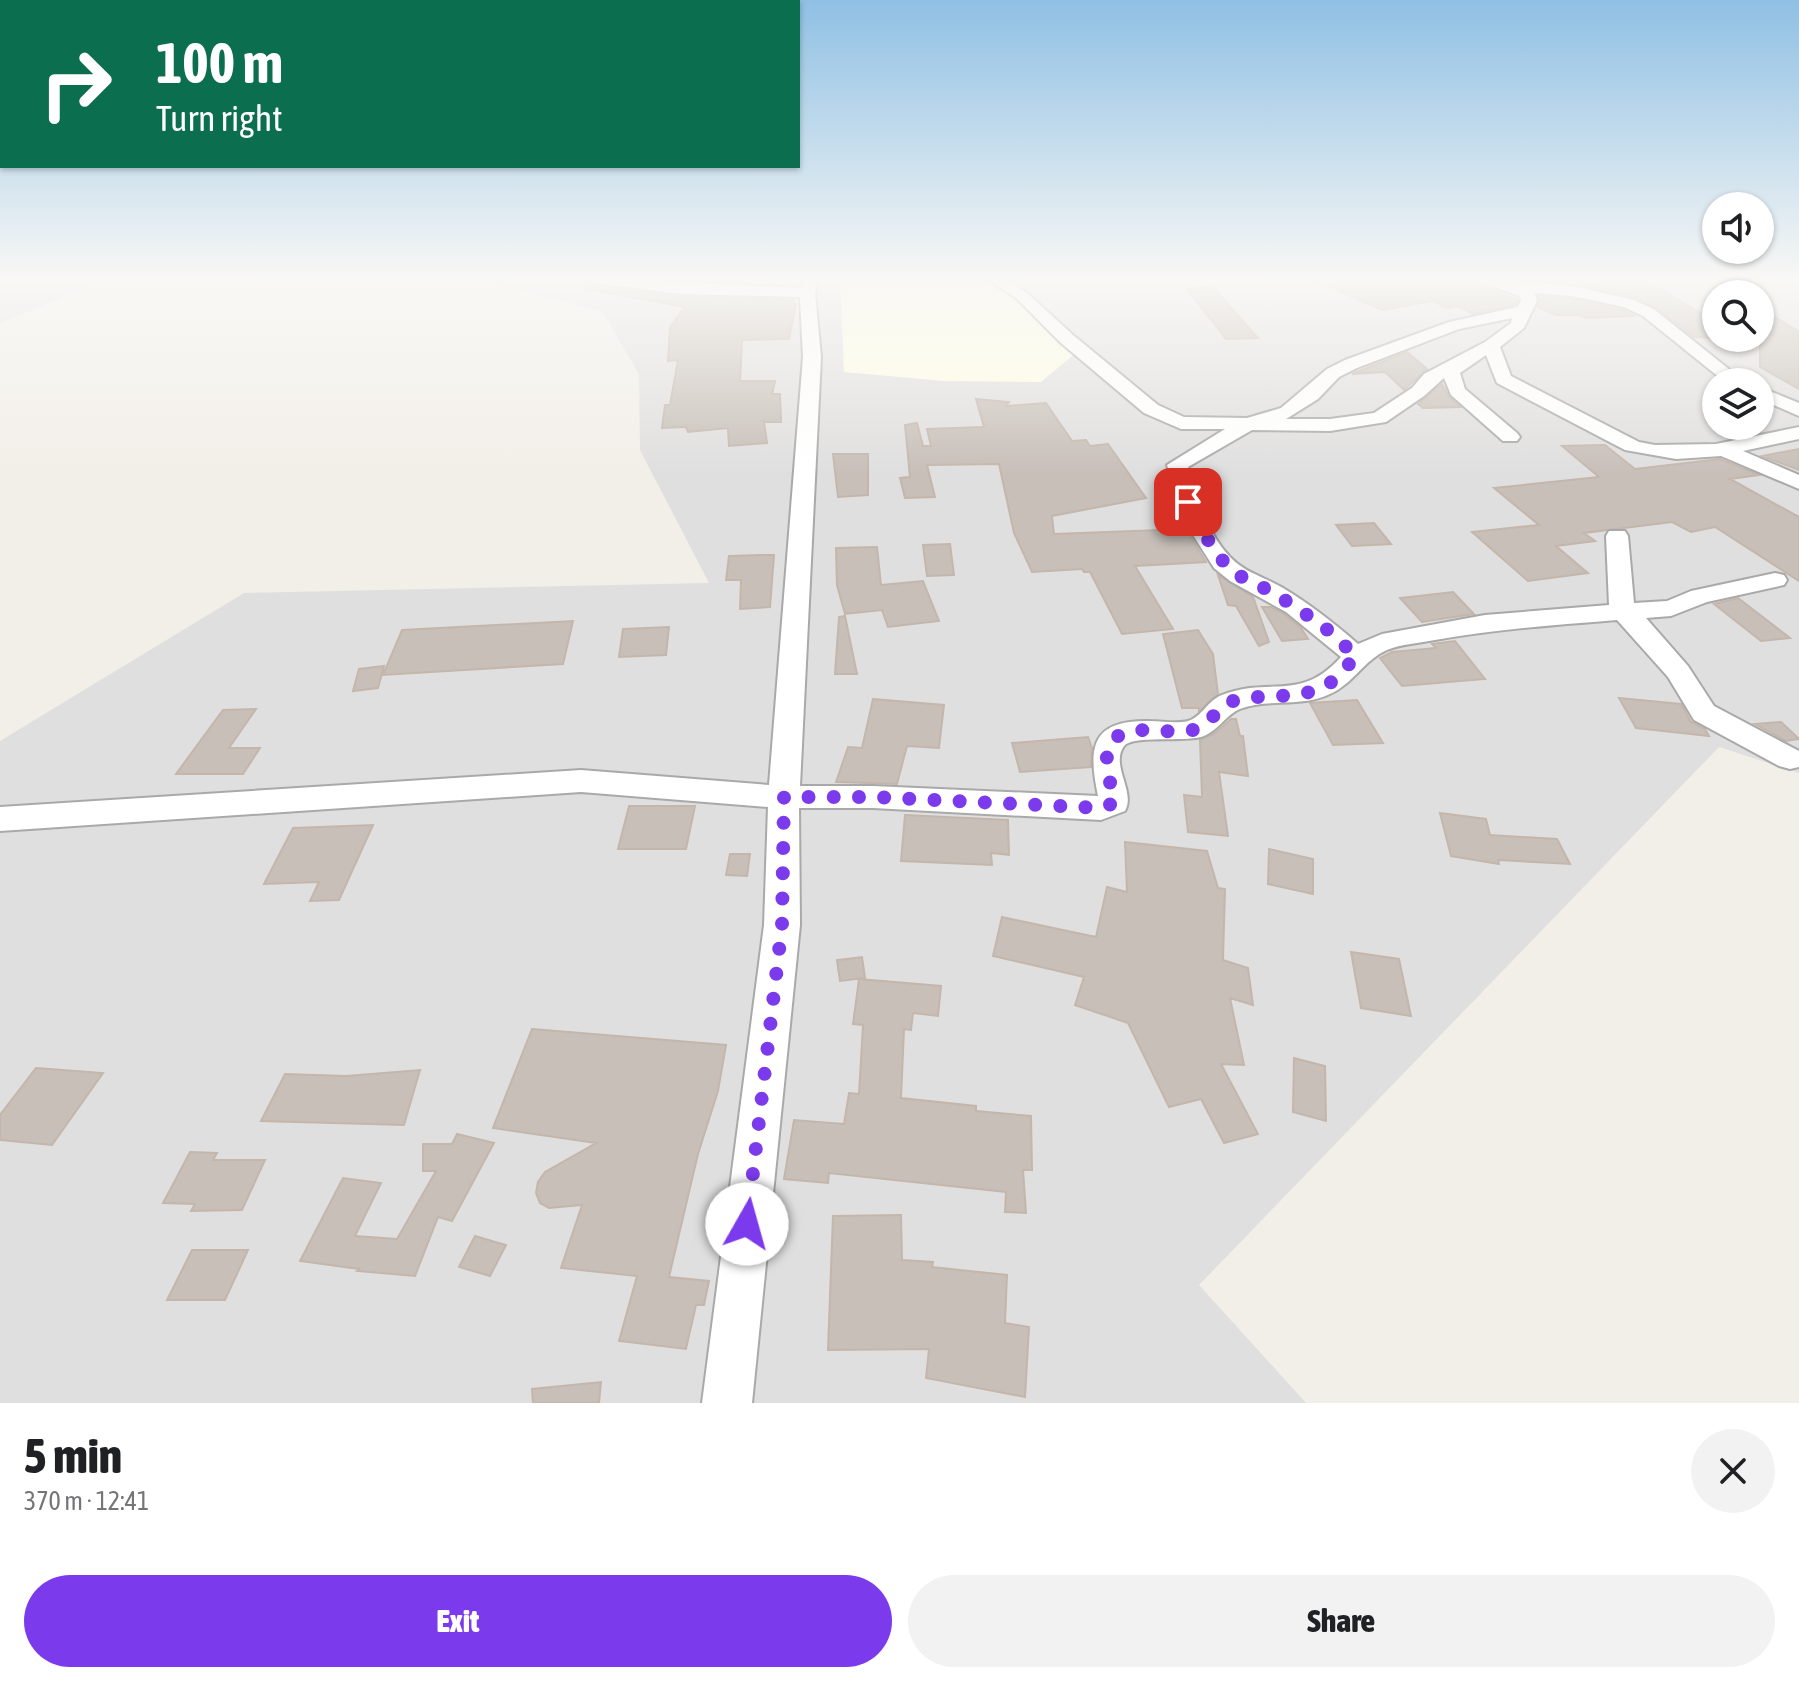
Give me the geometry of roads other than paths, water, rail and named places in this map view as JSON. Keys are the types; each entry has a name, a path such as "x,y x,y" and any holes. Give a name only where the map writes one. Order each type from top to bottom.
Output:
{"street":[{"path":"727,1403 782,925 784,797 811,343"},
{"path":"1072,343 1151,409 1181,423 1330,425 1379,418 1418,392 1430,378 1494,343"},
{"path":"1356,656 1322,625 1274,593 1234,573 1214,551 1188,502 1177,465 1248,424 1288,412 1333,373 1406,343"},
{"path":"1687,343 1718,368"},
{"path":"1491,346 1503,379 1632,446 1654,453 1727,451 1799,433"},
{"path":"1460,364 1451,372 1457,391 1510,437"},
{"path":"1774,398 1799,410"},
{"path":"1727,451 1799,483"},
{"path":"1617,536 1622,611 1637,623 1678,672 1704,713 1790,759"},
{"path":"0,819 581,781 784,797 873,797 1101,808 1114,803 1106,765 1109,747 1117,737 1133,730 1187,731 1206,726 1229,702 1308,691 1329,684 1356,656 1382,642 1485,623 1671,608 1700,596 1775,580"}]}
